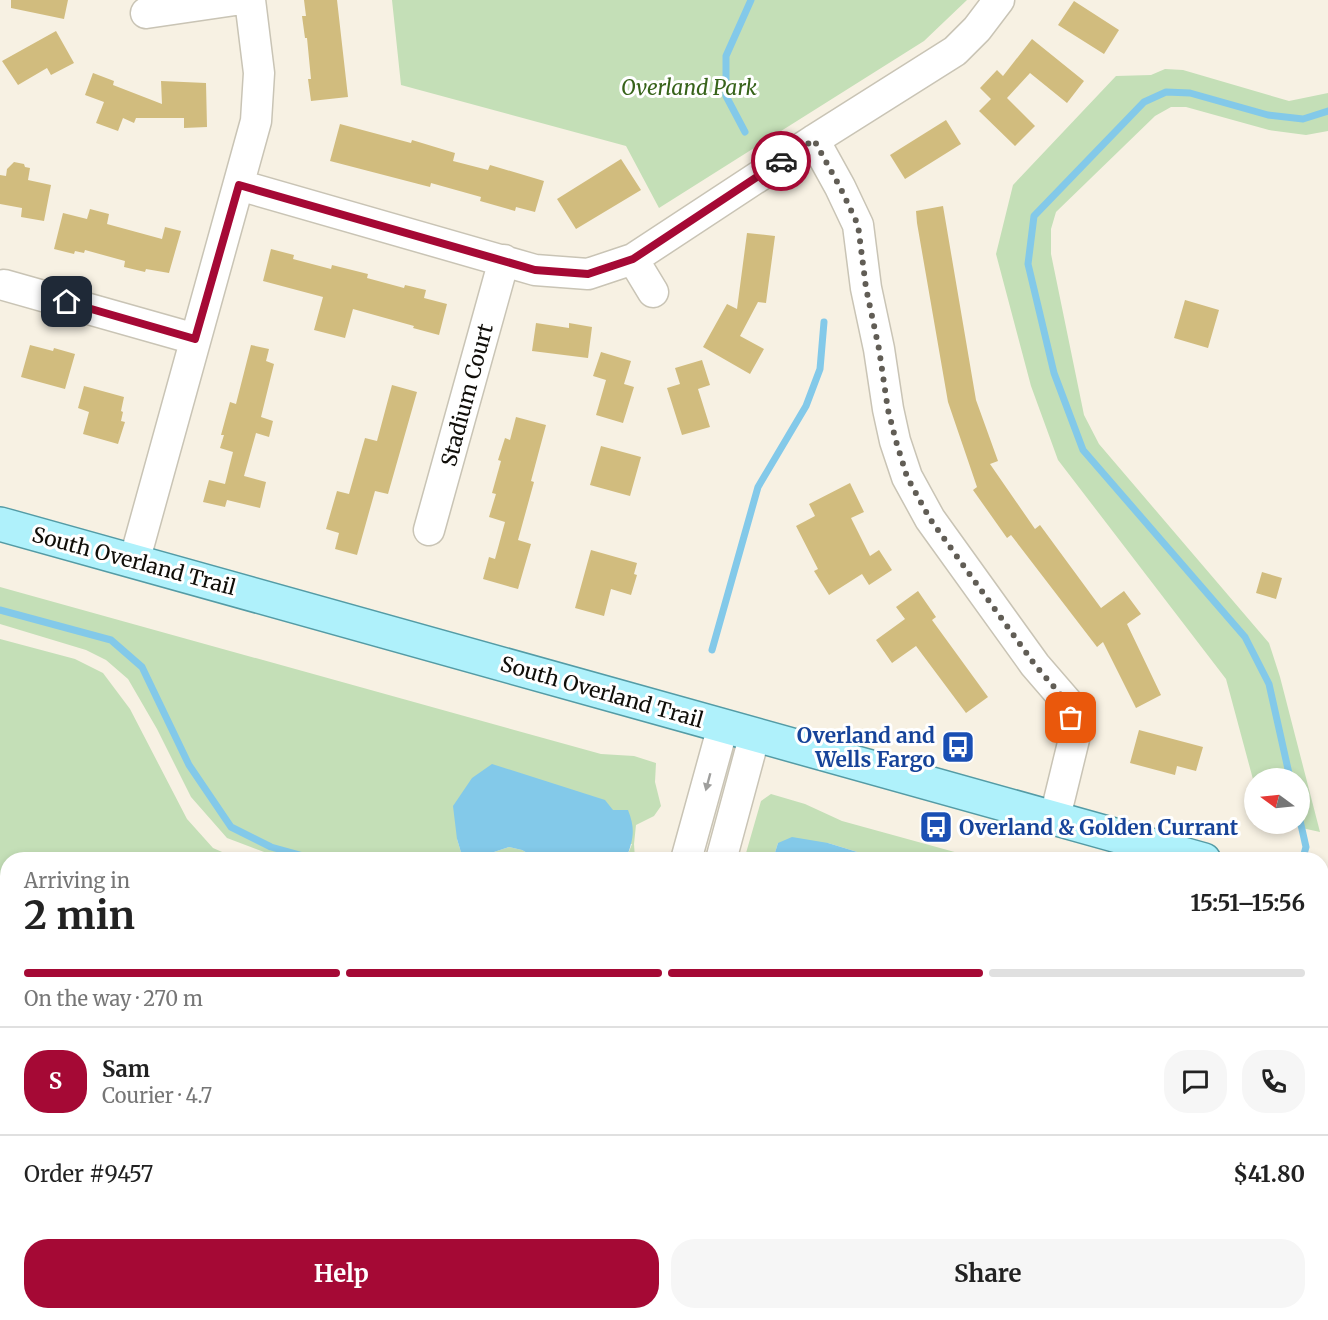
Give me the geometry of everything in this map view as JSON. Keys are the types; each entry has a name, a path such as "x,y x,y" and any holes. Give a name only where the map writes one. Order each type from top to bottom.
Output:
{"main road":[{"name":"South Overland Trail","path":"0,524 1176,852"}],"street":[{"path":"146,13 235,0"},
{"path":"134,562 256,121 259,73 250,0"},
{"path":"239,185 535,270 588,274 633,259 955,51 977,29 999,0"},
{"path":"814,140 858,225 866,288 879,349 888,410 907,477 930,519 1035,665 1067,702 1075,735 1055,817"},
{"path":"633,259 652,292"},
{"name":"Stadium Court","path":"429,530 504,260"},
{"path":"4,285 195,339"},
{"path":"689,852 723,726"},
{"path":"723,852 755,734"}],"green space":[{"name":"Overland Park","path":"392,0 967,0 924,41 659,208 626,146 401,85"},
{"path":"1165,69 1183,70 1289,101 1328,93 1328,131 1306,135 1269,130 1186,107 1171,107 1155,116 1056,212 1051,229 1051,254 1084,415 1099,444 1269,643 1303,768 1250,768 1226,679 1058,460 1031,386 996,254 1013,185 1116,76 1151,75"},
{"path":"0,587 601,754 634,756 656,763 655,782 661,806 654,816 636,825 635,852 629,852 632,844 457,839 461,852 264,852 227,838 191,797 157,729 128,679 106,660 86,650 0,624"},
{"path":"0,639 75,659 103,673 130,709 187,819 213,848 222,852 0,852"},
{"path":"1310,793 1320,832 1310,830"},
{"path":"771,794 805,804 842,821 955,852 857,852 828,843 778,843 775,852 746,852 761,801"},
{"path":"509,847 526,852 494,852"}],"water":[{"path":"492,764 605,800 613,810 628,810 633,835 628,852 526,852 509,847 494,852 461,852 453,806 472,778"},
{"path":"792,837 828,843 857,852 775,852 778,843"}],"building":[{"path":"11,0 68,0 64,19 11,8"},
{"path":"304,0 337,0 348,97 311,101 307,38 305,38 302,16 306,16"},
{"path":"1074,1 1119,30 1104,54 1058,25"},
{"path":"56,31 74,63 51,75 47,68 18,85 2,61"},
{"path":"1032,39 1084,81 1067,103 1030,73 1007,98 1035,126 1015,146 979,111 991,99 980,88 997,70 1003,76"},
{"path":"93,73 114,81 113,85 162,104 161,81 206,83 207,127 184,128 184,118 136,118 134,123 123,118 118,131 96,123 104,102 85,95"},
{"path":"946,120 961,144 905,179 890,155"},
{"path":"340,124 411,143 412,140 455,153 453,161 488,170 490,165 544,181 535,212 516,207 515,211 480,201 481,197 431,183 430,187 330,161"},
{"path":"621,159 641,190 576,229 557,199"},
{"path":"14,162 30,168 28,180 51,185 44,221 21,217 22,208 0,204 0,175 6,176 7,169"},
{"path":"943,206 976,400 998,461 990,464 1035,529 1040,525 1101,608 1124,591 1141,614 1127,624 1161,695 1136,708 1103,642 1097,647 1011,535 1007,538 973,490 977,487 948,402 917,223 916,211"},
{"path":"90,209 109,214 107,224 162,239 165,227 181,231 169,273 146,269 145,272 124,267 125,261 85,250 84,253 75,251 74,254 54,249 63,213 87,219"},
{"path":"747,233 775,236 766,303 758,302 740,336 764,349 750,374 703,347 727,304 737,309"},
{"path":"271,249 294,255 293,259 331,269 332,265 368,274 367,278 404,288 405,285 426,290 424,298 447,304 439,335 353,309 345,338 314,330 323,297 263,281"},
{"path":"1185,300 1219,310 1208,348 1174,338"},
{"path":"536,323 569,328 569,323 592,327 588,358 532,351"},
{"path":"30,345 75,354 65,389 21,377"},
{"path":"251,345 269,349 266,361 274,364 261,417 273,421 269,437 256,433 244,476 266,482 260,508 227,500 225,507 203,502 209,480 225,484 233,452 220,448 224,435 221,435 230,402 236,404"},
{"path":"601,352 631,361 624,384 634,387 623,423 596,415 606,380 593,376"},
{"path":"702,360 710,385 698,389 710,427 682,435 667,388 680,384 675,368"},
{"path":"392,385 417,392 388,494 375,491 357,555 335,549 339,533 326,529 337,491 349,494 365,438 377,441"},
{"path":"84,386 124,397 121,421 125,422 118,444 83,434 89,412 78,408"},
{"path":"516,417 546,425 531,481 534,482 518,540 531,544 518,589 483,579 489,557 495,559 505,522 489,517 496,494 492,493 501,461 498,460 505,438 510,440"},
{"path":"601,446 641,457 630,496 590,485"},
{"path":"850,483 864,512 851,518 870,556 879,550 892,570 869,585 862,574 829,595 814,571 818,569 796,526 815,516 809,504"},
{"path":"591,550 637,563 634,574 637,575 631,595 611,589 604,616 575,608"},
{"path":"1262,572 1282,578 1276,599 1256,593"},
{"path":"918,591 936,617 932,620 988,697 966,713 916,646 892,663 876,640 905,619 896,607"},
{"path":"1139,730 1203,747 1196,771 1177,766 1175,775 1130,763"}],"waterway":[{"path":"745,132 726,96 726,56 751,0"},
{"path":"1288,768 1269,684 1245,637 1083,450 1054,373 1028,264 1034,216 1144,102 1166,92 1190,93 1268,115 1303,119 1328,111"},
{"path":"712,650 758,487 806,406 820,369 824,322"},
{"path":"0,610 111,640 142,667 189,765 231,827 271,847 289,852"},
{"path":"1303,834 1306,847 1305,852"}],"way so far":[{"path":"781,161 814,140 840,187 858,225 866,288 879,349 888,410 907,477 930,519 1035,665 1067,702 1071,718"}],"place":[{"name":"Overland and Wells Fargo","path":"958,747"},
{"name":"Overland & Golden Currant","path":"936,827"}],"route":[{"path":"67,302 195,339 239,185 535,270 588,274 633,259 781,161"}]}
